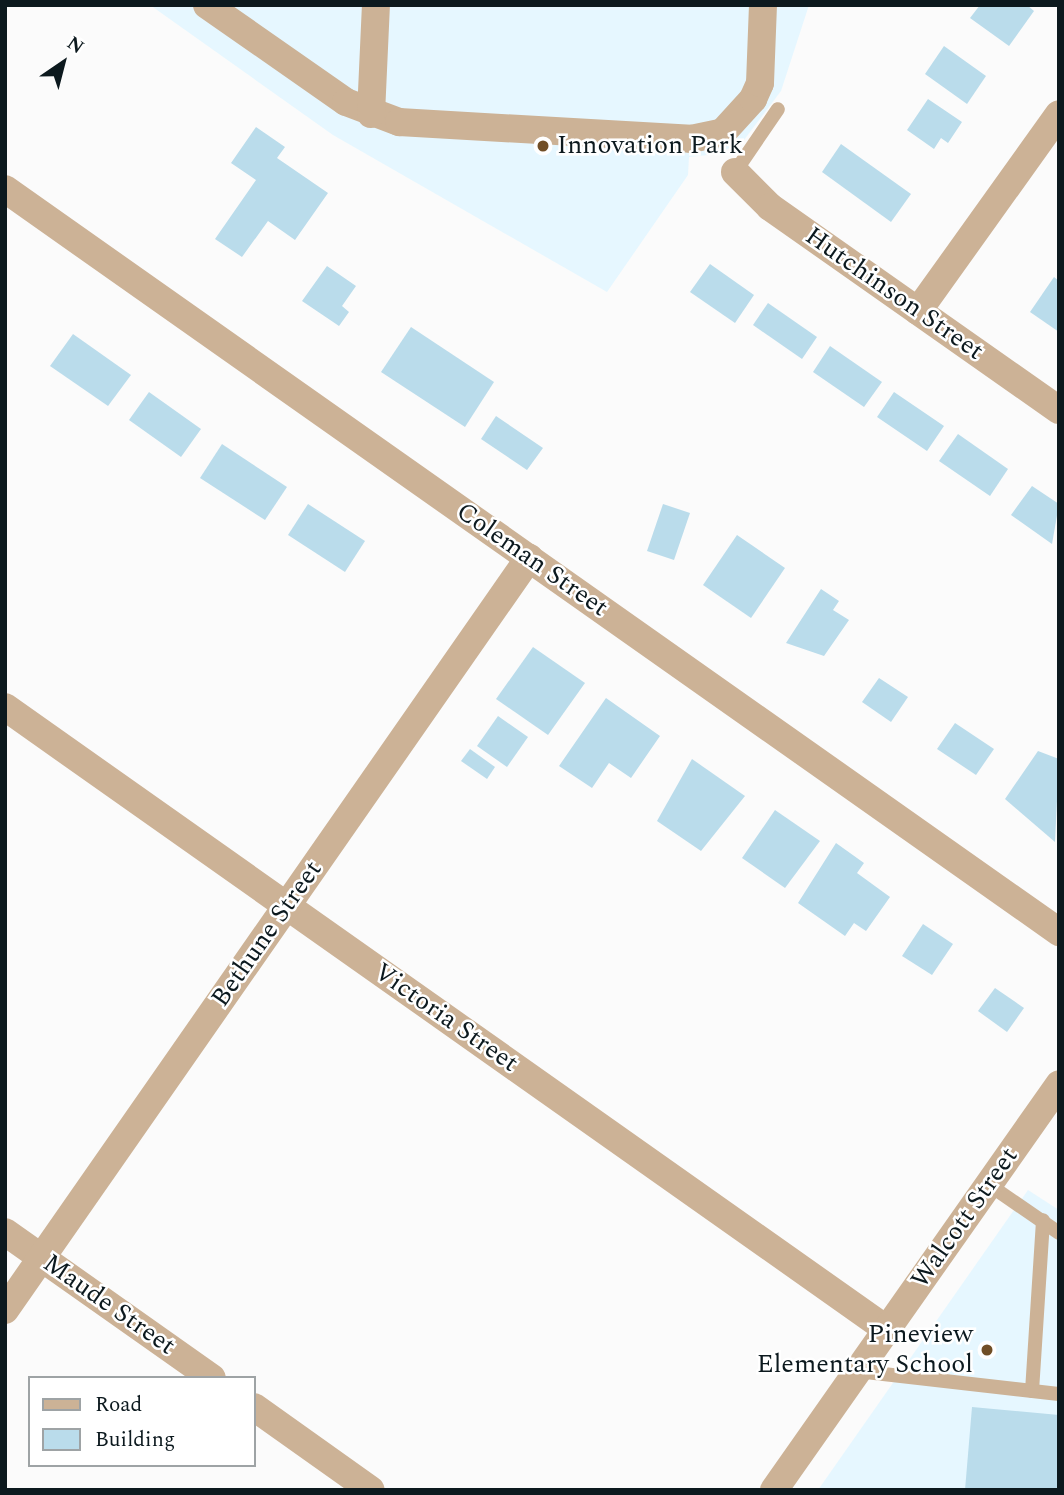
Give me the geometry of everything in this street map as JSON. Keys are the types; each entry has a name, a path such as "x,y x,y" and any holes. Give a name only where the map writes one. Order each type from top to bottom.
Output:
{"street":[{"path":"207,5 371,114 422,125 691,139 708,138 734,123 760,83 763,5"},
{"path":"371,114 376,5"},
{"path":"918,311 1059,114"},
{"name":"Hutchinson Street","path":"735,172 770,207 1059,410"},
{"name":"Coleman Street","path":"5,189 1059,932"},
{"name":"Bethune Street","path":"5,1310 529,558"},
{"name":"Victoria Street","path":"5,707 886,1329"},
{"name":"Walcott Street","path":"774,1490 1059,1084"},
{"name":"Maude Street","path":"5,1232 209,1376"},
{"path":"256,1408 371,1490"}],"lane":[{"path":"735,172 778,109"},
{"path":"988,1184 1059,1233"},
{"path":"1032,1391 1043,1220"},
{"path":"857,1371 1059,1394"}],"shaded area":[{"name":"Innovation Park","path":"150,5 809,5 781,91 744,140 718,154 689,157 688,175 607,292 333,135"},
{"name":"Pineview Elementary School","path":"1028,1190 1059,1210 1059,1490 818,1490"}],"building":[{"path":"980,5 1027,5 1034,11 1009,46 970,18"},
{"path":"944,46 986,76 967,104 925,74"},
{"path":"928,99 962,122 948,143 941,138 934,149 907,130"},
{"path":"256,127 285,147 277,158 328,193 295,240 268,221 242,257 215,239 256,180 231,163"},
{"path":"841,144 911,194 891,222 822,172"},
{"path":"710,264 754,295 735,323 690,292"},
{"path":"327,266 356,286 342,306 349,312 339,326 302,301"},
{"path":"1054,277 1059,281 1059,332 1030,312"},
{"path":"768,303 817,337 802,359 753,325"},
{"path":"411,327 494,382 465,427 381,372"},
{"path":"73,334 131,375 108,406 50,366"},
{"path":"830,346 882,382 864,407 813,372"},
{"path":"149,392 201,429 181,457 129,420"},
{"path":"894,392 944,426 927,451 877,417"},
{"path":"496,416 543,448 527,470 481,439"},
{"path":"958,434 1008,469 990,496 939,461"},
{"path":"222,444 287,487 265,520 200,478"},
{"path":"1032,486 1059,504 1052,544 1011,515"},
{"path":"308,504 365,541 345,572 288,535"},
{"path":"663,504 690,513 674,560 647,551"},
{"path":"737,535 785,568 751,618 703,585"},
{"path":"821,589 839,601 833,610 849,620 824,656 786,643"},
{"path":"533,647 585,683 548,735 496,699"},
{"path":"879,678 908,697 891,722 862,702"},
{"path":"606,698 660,736 631,778 609,763 592,788 559,766"},
{"path":"498,716 528,737 507,767 477,746"},
{"path":"955,723 994,749 976,775 937,749"},
{"path":"470,749 495,767 487,779 461,761"},
{"path":"1038,751 1059,759 1055,842 1005,799"},
{"path":"692,759 745,796 701,851 657,821"},
{"path":"775,810 820,841 785,888 742,858"},
{"path":"836,843 864,863 857,873 890,897 866,931 854,923 845,936 798,903"},
{"path":"923,924 953,944 932,975 902,956"},
{"path":"995,988 1024,1008 1007,1032 978,1011"},
{"path":"972,1407 1059,1415 1059,1490 965,1490"}],"place":[{"name":"Innovation Park","path":"543,146"},
{"name":"Pineview Elementary School","path":"987,1350"}]}
